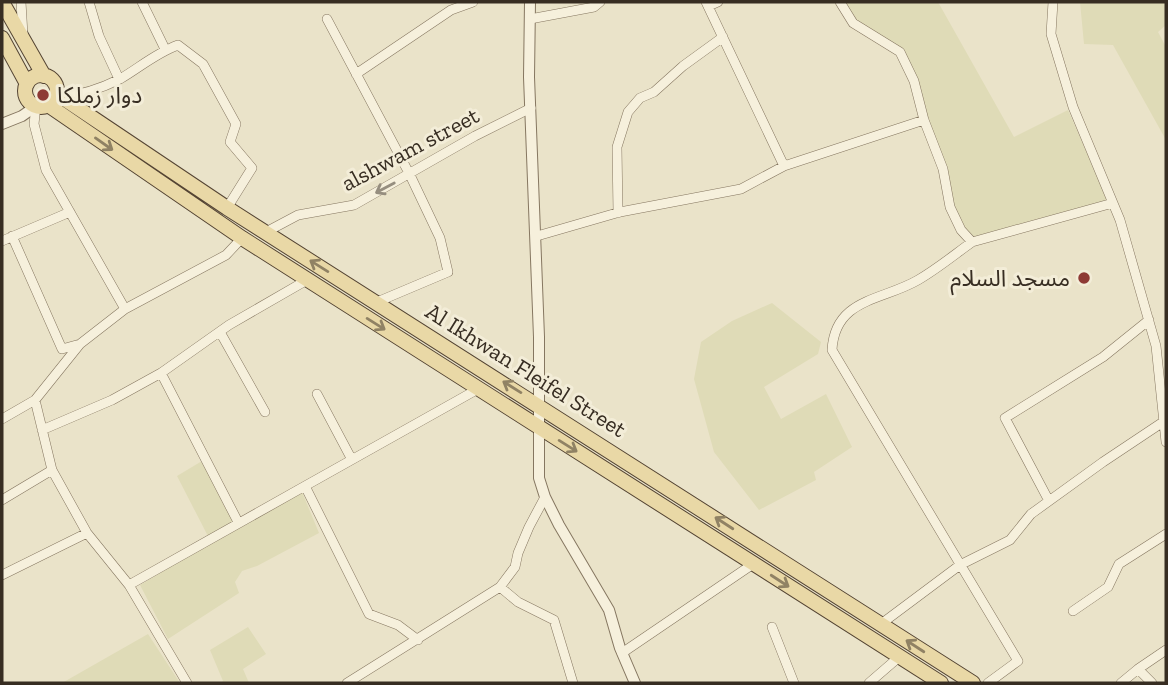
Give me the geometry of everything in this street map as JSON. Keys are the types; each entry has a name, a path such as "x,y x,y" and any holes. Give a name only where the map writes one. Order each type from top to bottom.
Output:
{"main road":[{"path":"2,2 44,76"},
{"path":"2,38 27,84 27,97 50,101 53,80 44,76 34,77 27,84"},
{"name":"Al Ikhwan Fleifel Street","path":"50,101 266,232 973,683"},
{"name":"Al Ikhwan Fleifel Street","path":"50,101 242,238 941,683"}],"street":[{"path":"89,2 99,36 119,79"},
{"path":"142,2 165,49"},
{"path":"356,74 452,10 473,2"},
{"path":"530,2 531,108 537,236 539,478 545,497 609,610 622,653 635,683"},
{"path":"530,19 594,6 600,2"},
{"path":"718,2 707,4 784,166"},
{"path":"840,2 853,23 900,52 914,80 924,120 943,169 950,207 961,230 972,242"},
{"path":"881,624 960,565 1010,540 1031,514 1049,501 1165,432 1156,346 1113,204 1073,107 1051,34 1053,2"},
{"path":"23,3 23,39"},
{"path":"327,19 410,175 440,238 448,272 377,302"},
{"path":"618,213 617,147 628,112 640,98 654,92 682,66 723,37"},
{"path":"2,124 50,101 119,79 165,49 178,45 203,64 236,124 230,142 252,168 227,208"},
{"path":"50,101 34,124 46,170 125,309"},
{"name":"alshwam street","path":"266,232 298,215 354,205 475,136 531,108"},
{"path":"537,236 618,213 741,189 784,166 924,120"},
{"path":"988,683 1018,661 832,350 833,335 841,318 859,305 917,281 972,242 1113,204"},
{"path":"2,241 70,212"},
{"path":"12,236 62,349 80,344"},
{"path":"2,419 34,400 80,344 125,309 226,255 242,238"},
{"path":"42,430 112,400 161,373 220,332 307,280"},
{"path":"1049,501 1005,418 1104,357 1149,320"},
{"path":"220,332 265,412"},
{"path":"1156,346 1166,341"},
{"path":"161,373 238,522"},
{"path":"129,585 478,388"},
{"path":"317,394 351,458"},
{"path":"34,400 52,470 87,533 129,585 187,683"},
{"path":"2,500 52,470"},
{"path":"306,486 369,614 398,625 418,640"},
{"path":"347,683 500,587 515,567 529,527 545,497"},
{"path":"2,575 87,533"},
{"path":"1073,611 1108,587 1119,564 1166,534"},
{"path":"622,653 753,564"},
{"path":"500,587 518,602 554,620 573,683"},
{"path":"772,627 794,683"},
{"path":"1121,683 1166,650"},
{"path":"872,682 899,657"},
{"path":"1138,669 1152,683"}],"shaded area":[{"path":"844,2 938,2 1014,137 1068,110 1108,201 973,238 964,228 953,206 903,49 855,21"},
{"path":"1080,2 1166,2 1166,25 1158,32 1166,47 1166,140 1113,45 1084,44"},
{"path":"772,303 821,342 818,354 764,387 781,419 826,394 852,447 814,472 816,480 759,510 714,452 694,379 701,342 732,321"},
{"path":"202,461 238,526 302,492 319,533 257,566 242,571 235,582 239,593 168,639 140,585 211,542 177,476"},
{"path":"248,627 266,654 243,669 249,683 221,683 223,681 210,650"},
{"path":"148,634 180,683 62,683"}],"place":[{"name":"دوار زملكا","path":"43,95"},
{"name":"مسجد السلام","path":"1084,278"}]}
